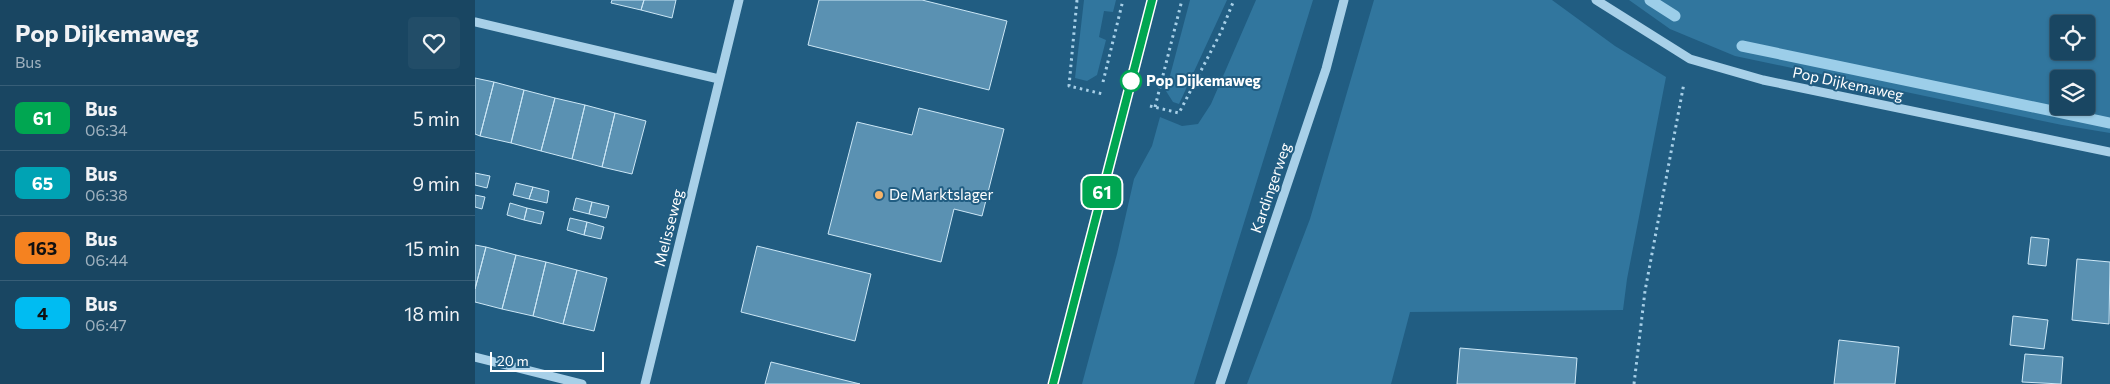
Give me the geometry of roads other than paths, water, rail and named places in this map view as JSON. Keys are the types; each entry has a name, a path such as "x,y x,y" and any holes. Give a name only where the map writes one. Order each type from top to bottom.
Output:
{"street":[{"name":"Melisseweg","path":"645,384 739,0"},
{"path":"1053,384 1152,0"},
{"name":"Kardingerweg","path":"1220,384 1326,68 1344,0"},
{"name":"Pop Dijkemaweg","path":"1596,0 1690,58 1763,80 2110,152"},
{"path":"475,22 719,79"},
{"path":"475,357 583,384"}],"waterway":[{"path":"1650,0 1675,16"},
{"path":"1742,46 2110,123"}],"place":[{"name":"Pop Dijkemaweg","path":"1131,81"},
{"name":"De Marktslager","path":"879,195"}]}
